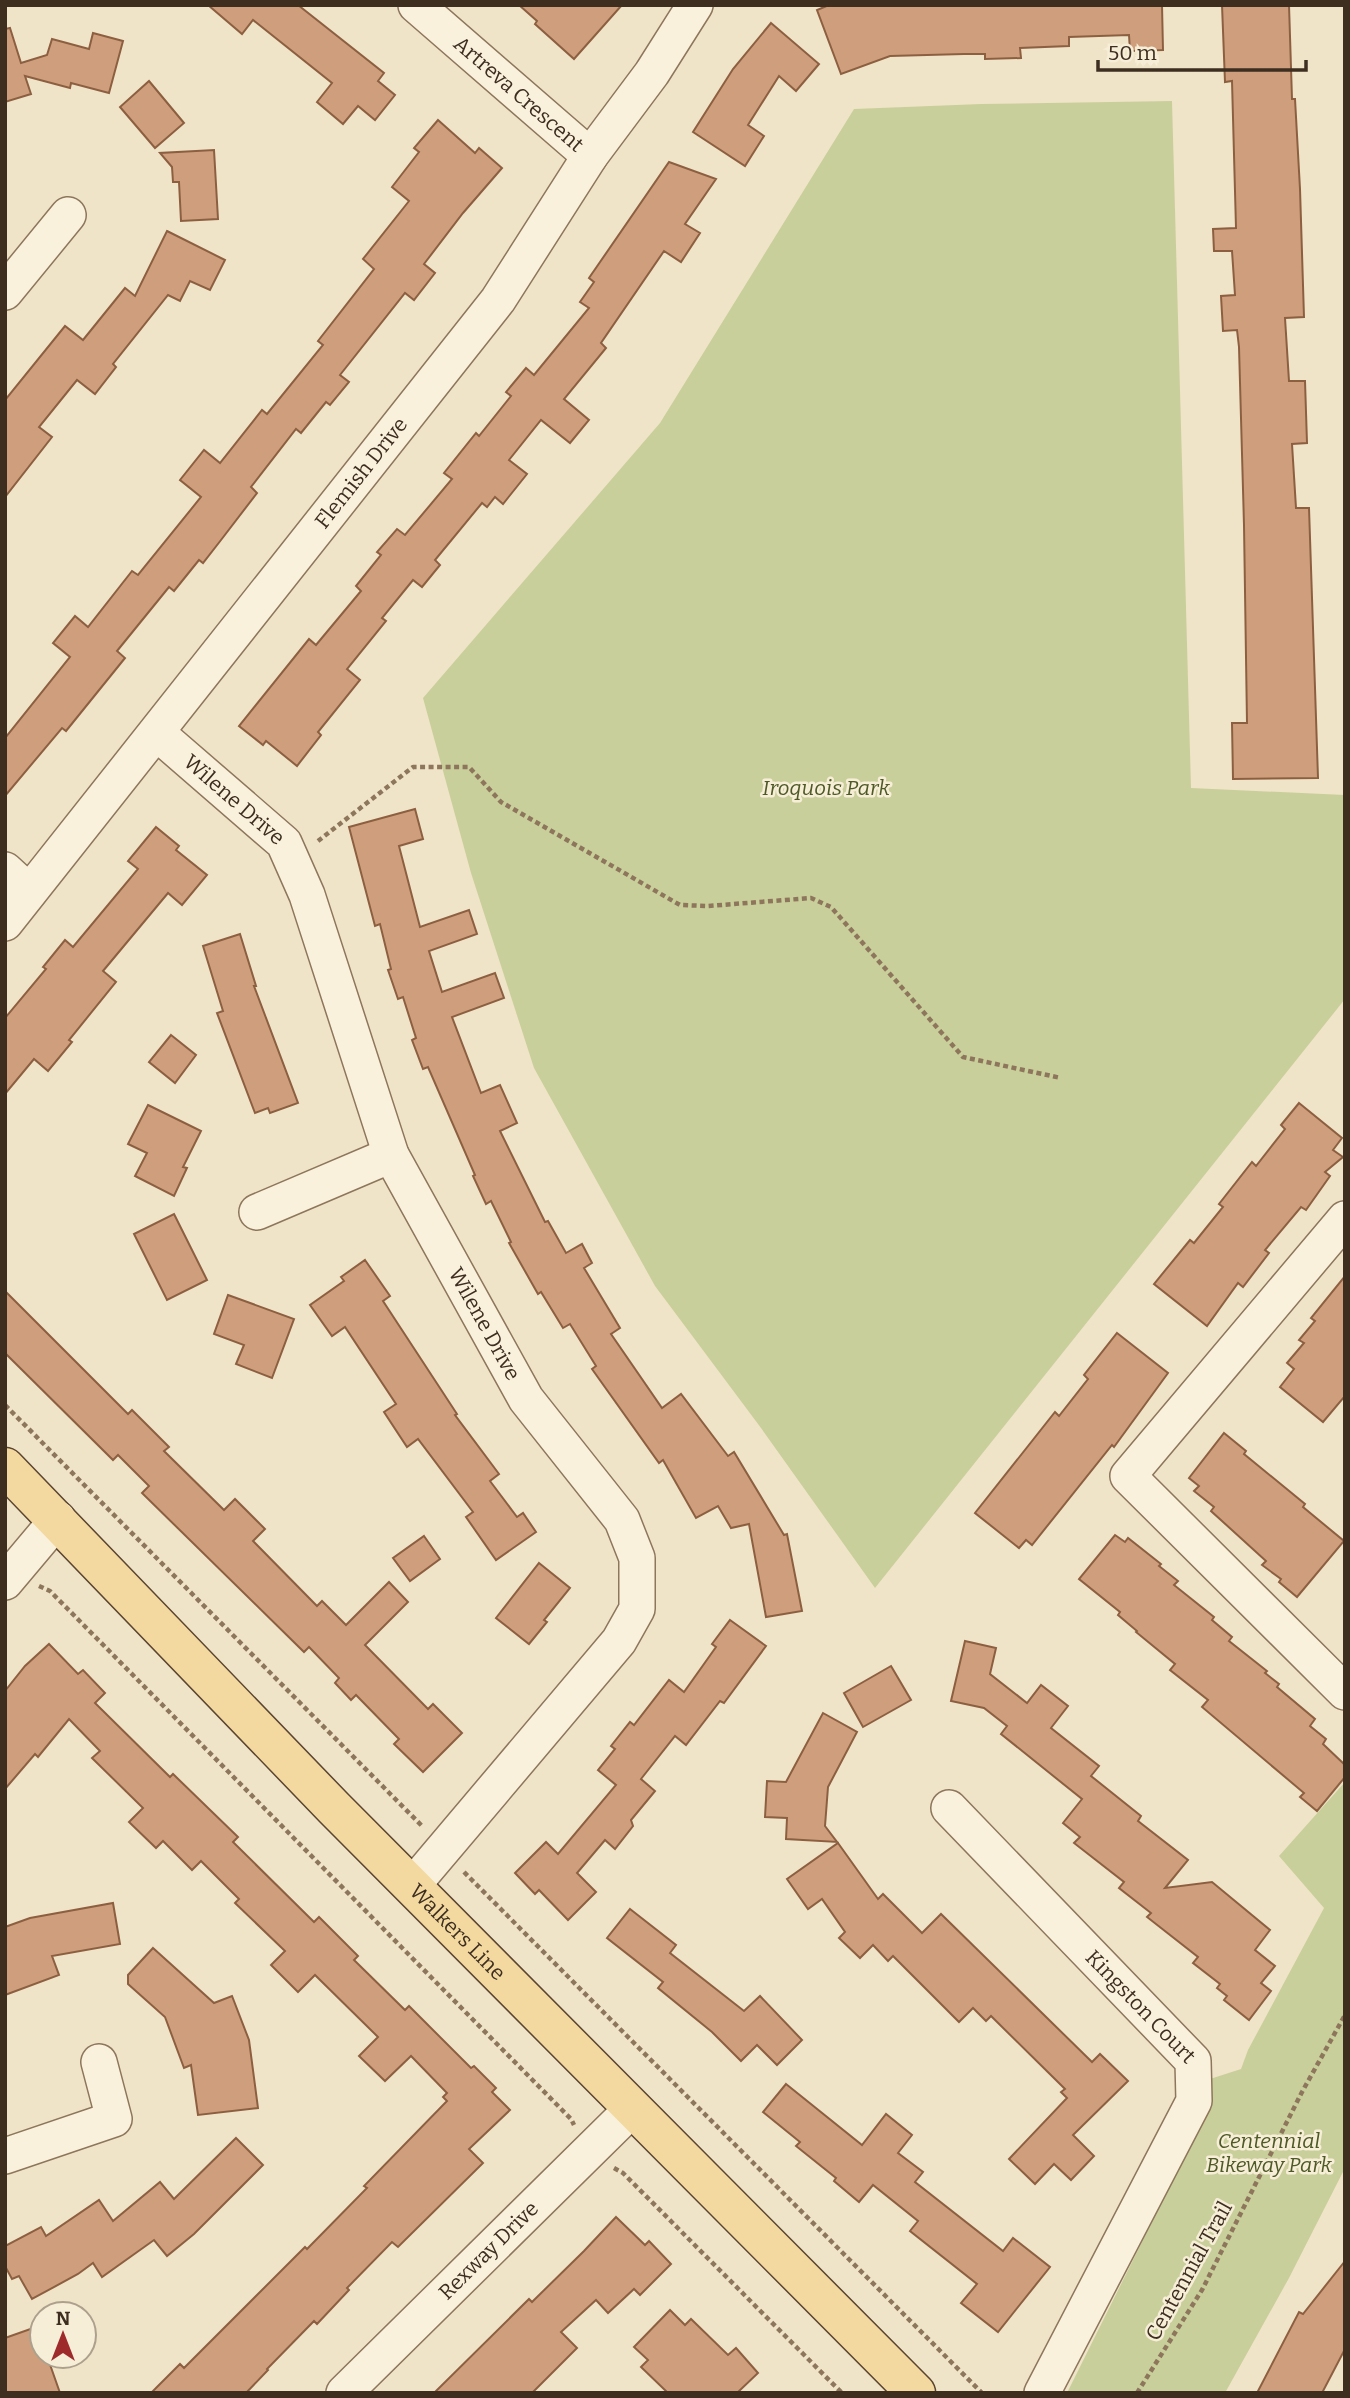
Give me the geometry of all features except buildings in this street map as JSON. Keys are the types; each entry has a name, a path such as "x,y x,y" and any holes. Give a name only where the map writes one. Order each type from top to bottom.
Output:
{"main road":[{"name":"Walkers Line","path":"5,1466 334,1808 916,2393"}],"street":[{"name":"Artreva Crescent","path":"416,5 590,156"},
{"name":"Flemish Drive","path":"5,923 17,881 157,733 498,300 590,156 652,73 695,5"},
{"path":"5,292 68,215"},
{"name":"Wilene Drive","path":"157,733 284,843 307,895 391,1155 526,1399 622,1520 637,1558 637,1609 619,1641 412,1886"},
{"path":"257,1212 391,1155"},
{"path":"1345,1219 1128,1476 1345,1692"},
{"path":"9,1578 58,1519"},
{"name":"Kingston Court","path":"949,1808 1193,2061 1194,2101 1042,2393"},
{"path":"5,2156 114,2119 99,2062"},
{"name":"Rexway Drive","path":"344,2393 632,2109"}],"path":[{"path":"292,861 413,767 469,767 501,802 680,905 708,906 811,898 831,907 963,1057 1061,1078"},
{"path":"5,1405 416,1819 442,1850 982,2393"},
{"path":"9,1578 50,1591 571,2119 587,2154 623,2173 842,2393"},
{"name":"Centennial Trail","path":"1138,2393 1202,2290 1302,2092 1345,2015"}],"green space":[{"name":"Iroquois Park","path":"1172,101 1191,788 1345,795 1345,999 875,1588 655,1286 534,1068 471,873 423,698 660,423 854,109"},
{"name":"Centennial Bikeway Park","path":"1345,1782 1345,2168 1289,2278 1225,2393 1067,2393 1201,2123 1210,2079 1241,2069 1248,2050 1324,1908 1279,1856"}]}
